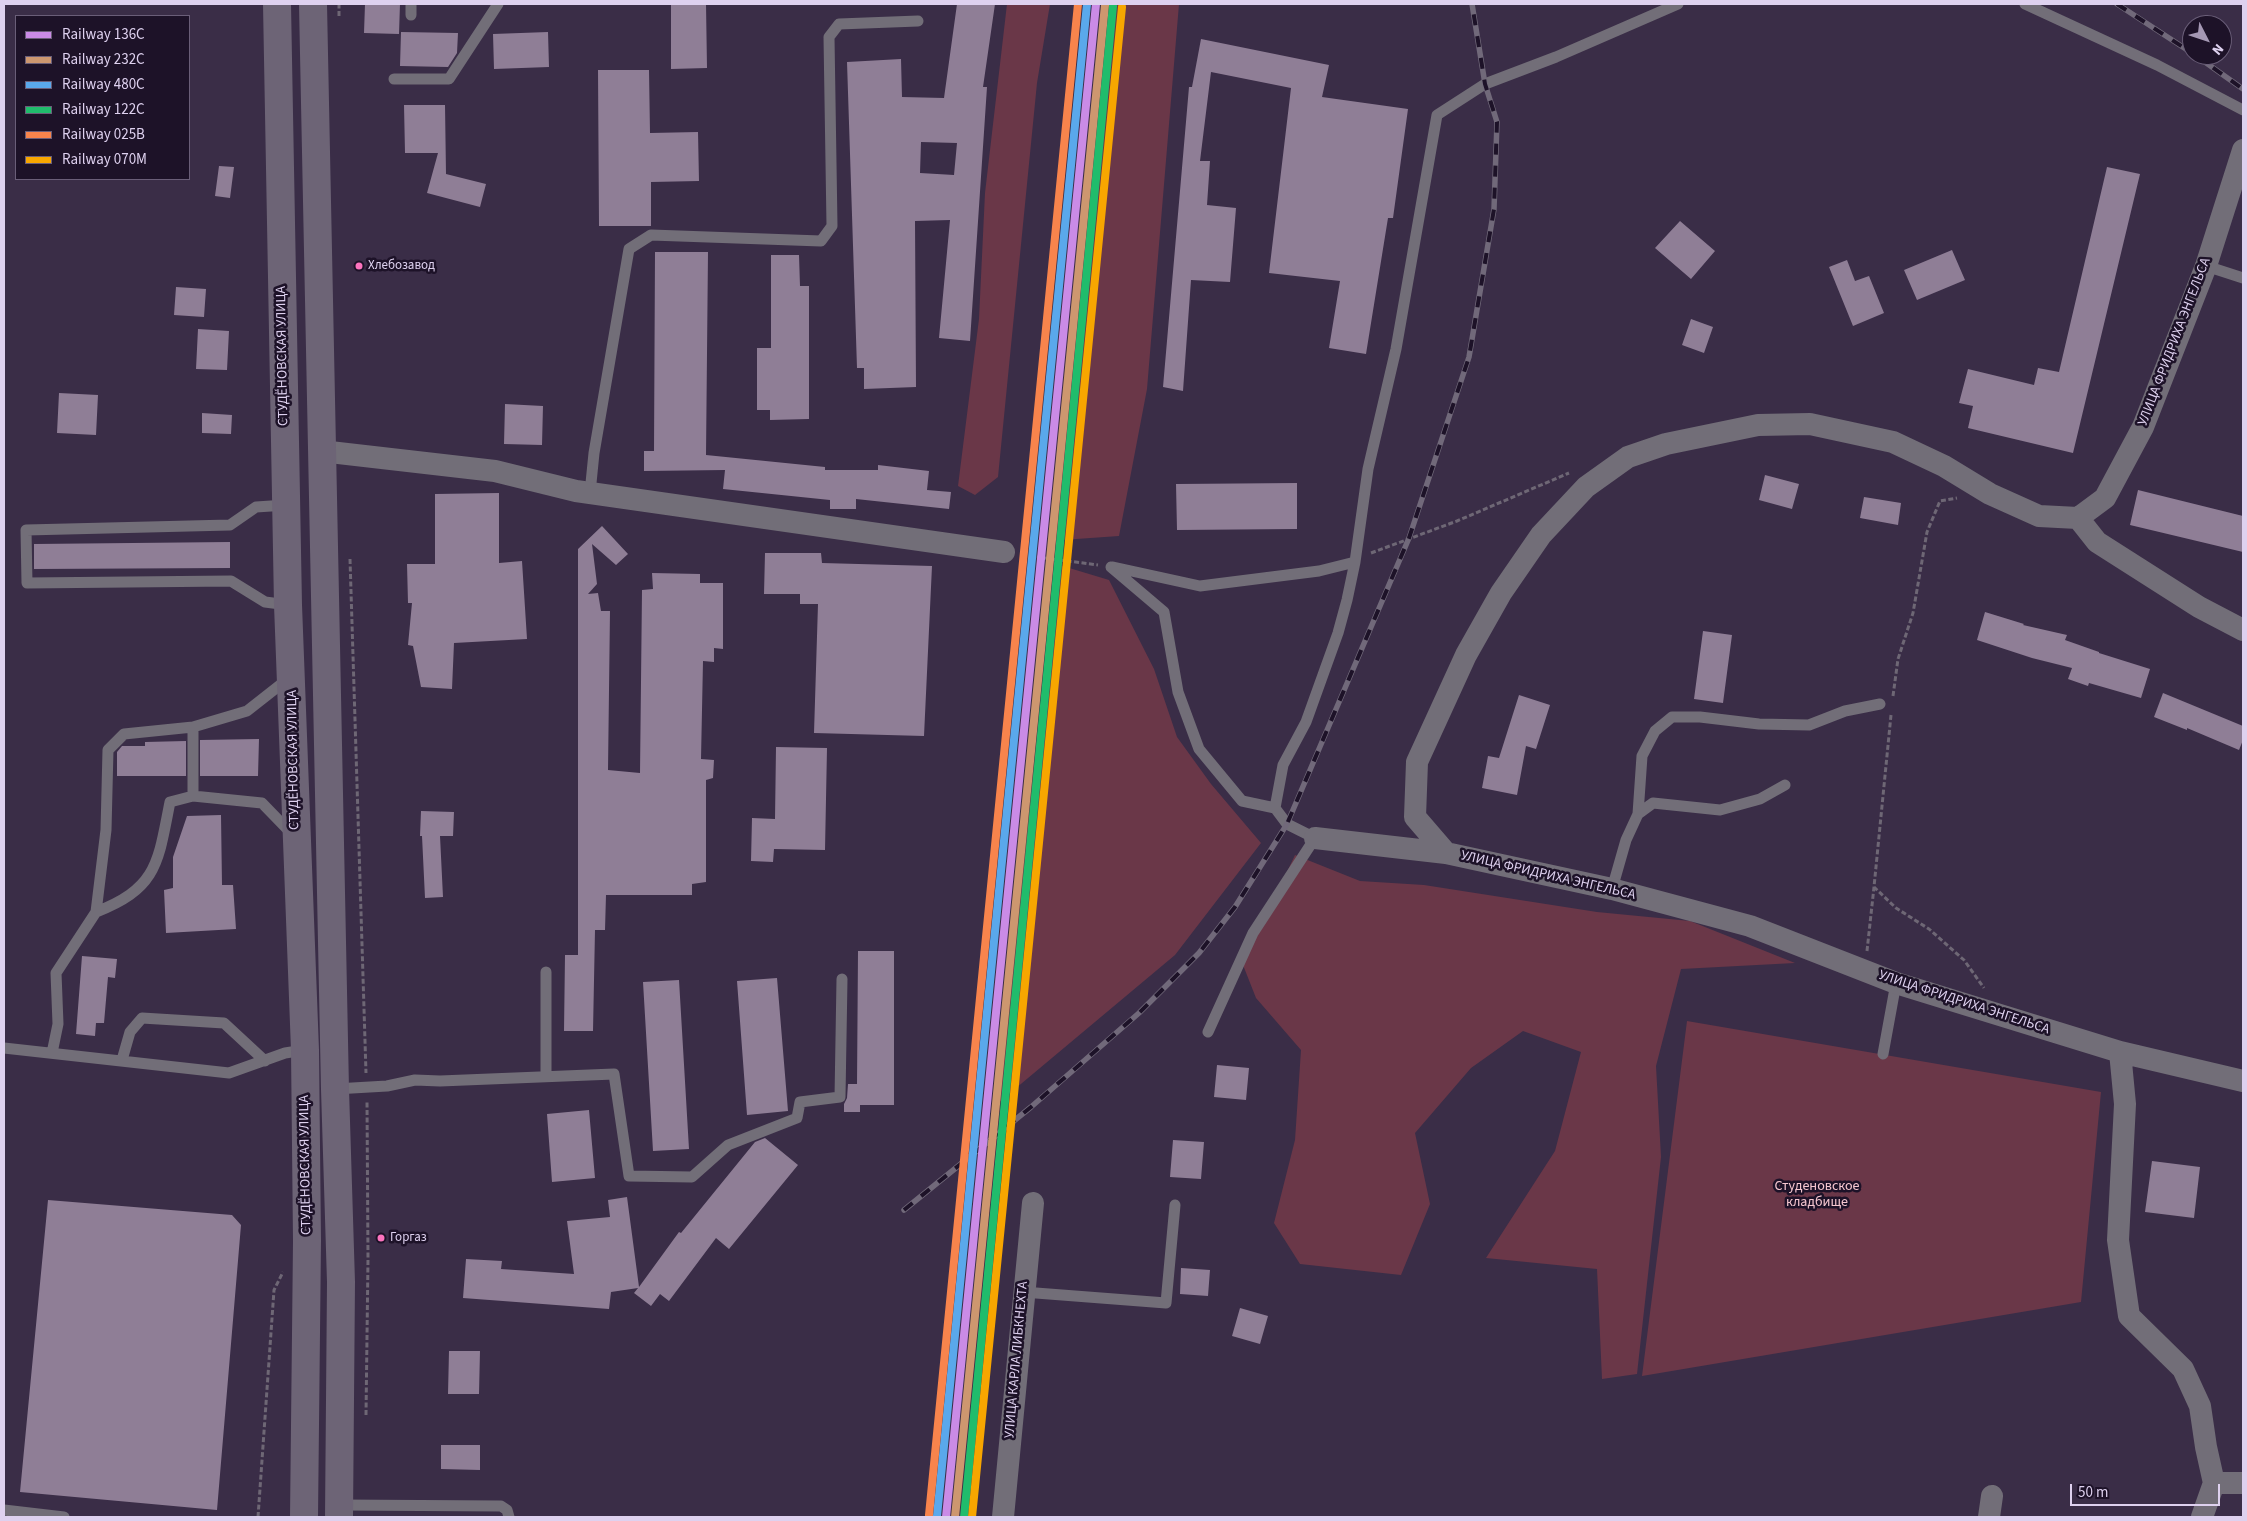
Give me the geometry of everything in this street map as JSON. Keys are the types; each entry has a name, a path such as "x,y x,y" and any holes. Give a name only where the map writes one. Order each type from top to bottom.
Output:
{"main road":[{"name":"СТУДЁНОВСКАЯ УЛИЦА","path":"277,4 288,605 305,1050 307,1241 304,1517"},
{"path":"313,4 321,451 341,1282 340,1511"}],"street":[{"name":"УЛИЦА ФРИДРИХА ЭНГЕЛЬСА","path":"2243,150 2206,266 2143,427 2105,498 2078,518 2039,516 1990,494 1944,466 1893,442 1810,424 1758,425 1666,444 1628,457 1586,487 1541,535 1501,593 1466,655 1417,762 1415,817 1446,853 1612,889 1750,926 1896,983 2120,1052 2243,1081"},
{"path":"321,451 495,471 590,493 1004,552"},
{"path":"2078,518 2097,542 2199,607 2243,630"},
{"path":"1315,838 1446,853"},
{"path":"2120,1052 2125,1104 2118,1240 2129,1316 2184,1369 2200,1406 2214,1483 2202,1517"},
{"name":"УЛИЦА КАРЛА ЛИБКНЕХТА","path":"1003,1517 1033,1203"},
{"path":"2214,1483 2243,1483"}],"lane":[{"path":"394,79 449,79 498,4"},
{"path":"1275,808 1283,765 1306,722 1338,633 1355,562 1368,469 1396,349 1436,115 1485,84 1678,4"},
{"path":"2025,4 2157,65 2243,110"},
{"path":"590,493 596,443 629,249 651,235 821,241 832,226 829,38 838,24 918,21"},
{"path":"2206,266 2243,278"},
{"path":"286,505 256,507 230,525 26,530 27,583 231,581 265,602 288,605"},
{"path":"1111,567 1200,586 1319,571 1355,562"},
{"path":"1111,567 1164,612 1178,692 1199,748 1242,800 1275,808 1287,824 1315,838 1253,933 1208,1032"},
{"path":"52,1053 58,1024 56,973 96,912 106,830 108,750 124,734 194,728 247,711 292,676"},
{"path":"1612,889 1626,840 1638,814 1642,756 1655,731 1672,717 1700,717 1759,724 1809,725 1845,711 1880,704"},
{"path":"193,796 194,728"},
{"path":"1638,814 1653,803 1720,810 1760,799 1785,785"},
{"path":"96,912 120,903 143,884 159,857 170,802 193,796 262,803 296,837"},
{"path":"546,972 546,1076"},
{"path":"335,1089 367,1087 415,1080 614,1074 629,1176 692,1177 728,1145 798,1118 800,1102 840,1097 842,979"},
{"path":"1883,1054 1896,983"},
{"path":"122,1060 130,1032 142,1018 224,1023 265,1061"},
{"path":"4,1048 229,1073 285,1053 305,1050"},
{"path":"1023,1292 1166,1303 1174,1205"},
{"path":"402,1505 402,1517"},
{"path":"340,1511 402,1505 501,1506 507,1510 509,1517"},
{"path":"4,1510 64,1517"}],"path":[{"path":"339,4 339,18"},
{"path":"1355,562 1382,548 1457,520 1575,471"},
{"path":"1892,701 1898,660 1913,613 1927,532 1940,501 1990,494"},
{"path":"1004,552 1111,567"},
{"path":"350,554 367,1087 368,1259 366,1424"},
{"path":"1864,970 1891,709"},
{"path":"1874,887 1896,908 1930,929 1964,960 2006,1017"},
{"path":"258,1517 274,1290 282,1272 290,1268"}],"green space":[{"path":"1007,4 1050,4 1037,83 998,477 975,495 958,486 979,319 985,193"},
{"path":"1102,4 1179,4 1147,389 1119,536 1048,541"},
{"path":"1056,564 1109,580 1154,669 1177,737 1211,784 1261,843 1175,955 997,1104"},
{"path":"1295,855 1360,881 1424,885 1597,912 1690,921 1795,963 1681,969 1656,1066 1661,1157 1637,1374 1602,1379 1597,1269 1486,1258 1555,1151 1581,1052 1523,1031 1471,1068 1415,1133 1430,1204 1401,1275 1300,1264 1274,1223 1295,1140 1301,1050 1256,998 1243,965"},
{"name":"Студеновское кладбище","path":"1687,1021 2101,1092 2081,1302 1642,1376"}],"building":[{"path":"365,4 400,4 399,34 364,33"},
{"path":"671,4 706,4 707,68 671,69"},
{"path":"957,4 995,4 983,87 987,87 970,341 939,338 950,220 915,221 916,387 864,389 864,368 857,368 847,62 901,59 902,97 944,98","holes":["921,142 957,143 954,175 920,173"]},
{"path":"401,32 458,33 457,53 448,67 400,66"},
{"path":"548,32 549,67 494,69 493,34"},
{"path":"1201,39 1329,65 1322,97 1408,109 1393,218 1388,218 1366,354 1329,348 1340,281 1269,273 1291,88 1211,72 1200,161 1210,161 1207,205 1236,208 1230,282 1191,280 1183,391 1163,387 1189,87 1192,87"},
{"path":"598,70 649,70 650,133 698,132 699,181 651,182 651,226 599,226"},
{"path":"404,105 445,105 446,174 486,184 480,207 427,193 438,153 405,153"},
{"path":"219,166 234,167 230,198 215,196"},
{"path":"2107,167 2140,174 2073,453 1968,428 1973,406 1959,403 1968,369 2034,385 2038,368 2059,372"},
{"path":"1680,221 1715,251 1691,279 1655,248"},
{"path":"1952,250 1965,280 1917,300 1904,270"},
{"path":"655,252 708,252 706,455 825,467 825,470 878,470 878,465 929,471 927,490 951,492 949,509 856,499 856,509 830,509 830,500 723,489 725,470 644,471 644,451 654,451"},
{"path":"771,255 799,255 800,286 809,286 809,419 770,420 770,410 757,410 757,348 771,348"},
{"path":"1847,260 1855,281 1869,276 1884,313 1853,326 1829,267"},
{"path":"176,287 206,289 204,317 174,315"},
{"path":"1691,319 1713,327 1704,353 1682,345"},
{"path":"198,329 229,331 227,370 196,369"},
{"path":"59,393 98,395 96,435 57,433"},
{"path":"505,404 543,406 542,445 504,444"},
{"path":"202,413 232,415 231,434 202,433"},
{"path":"1765,475 1799,484 1792,509 1759,500"},
{"path":"1297,483 1297,529 1177,530 1176,484"},
{"path":"2138,490 2243,516 2243,552 2130,525"},
{"path":"499,493 499,563 522,561 527,639 454,643 452,689 421,687 413,646 408,645 412,603 408,603 407,564 435,564 435,494"},
{"path":"1864,497 1901,503 1898,525 1860,518"},
{"path":"602,526 628,554 616,565 592,544 597,584 588,594 598,593 601,611 610,611 608,770 640,773 642,590 653,589 652,573 700,574 700,583 723,583 723,649 714,648 714,662 703,661 701,759 714,760 713,778 706,780 706,882 692,884 692,895 606,895 605,930 595,930 593,1031 564,1031 565,955 578,955 578,549"},
{"path":"230,542 230,568 34,569 34,544"},
{"path":"765,553 821,553 822,563 932,566 924,736 814,733 818,604 800,604 800,594 764,594"},
{"path":"1985,612 2023,625 2067,635 2065,640 2150,669 2141,698 2089,683 2088,686 2068,679 2072,668 2032,658 1977,640"},
{"path":"1703,631 1732,635 1723,703 1694,699"},
{"path":"2163,693 2243,726 2243,740 2239,750 2187,728 2187,730 2154,717"},
{"path":"1519,695 1550,705 1536,749 1526,746 1517,795 1482,788 1488,756 1499,758"},
{"path":"259,739 258,776 200,776 200,740"},
{"path":"186,741 186,776 117,776 117,752 122,746 145,746 145,742"},
{"path":"776,747 827,748 825,850 774,849 773,862 751,861 752,818 775,819"},
{"path":"421,811 454,812 453,836 440,836 443,897 425,898 422,836 420,836"},
{"path":"221,815 222,885 233,885 236,929 166,933 164,890 173,888 173,857 187,816"},
{"path":"858,951 894,951 894,1105 860,1105 860,1112 844,1112 848,1084 857,1084"},
{"path":"82,956 117,959 115,978 108,977 104,1023 96,1023 95,1036 76,1034"},
{"path":"777,978 788,1111 747,1115 737,981"},
{"path":"679,980 689,1149 653,1151 643,982"},
{"path":"1217,1065 1249,1068 1246,1100 1214,1097"},
{"path":"589,1110 595,1178 552,1182 547,1114"},
{"path":"765,1138 798,1165 729,1249 716,1238 669,1301 660,1294 651,1306 634,1293 638,1288 611,1292 609,1309 463,1298 466,1259 502,1261 501,1269 574,1274 567,1221 610,1217 608,1200 627,1197 639,1287 679,1232 681,1233 755,1142"},
{"path":"1173,1140 1204,1142 1201,1179 1170,1177"},
{"path":"2152,1161 2200,1167 2194,1218 2145,1212"},
{"path":"48,1200 232,1215 241,1225 217,1510 20,1492"},
{"path":"1181,1268 1210,1270 1208,1296 1180,1294"},
{"path":"1240,1308 1268,1316 1260,1344 1232,1336"},
{"path":"449,1351 480,1351 479,1394 448,1394"},
{"path":"441,1445 480,1445 480,1470 441,1469"}],"railway":[{"path":"904,1210 1031,1107 1139,1013 1199,953 1235,907 1287,824 1409,538 1469,357 1494,209 1497,122 1485,84 1472,4"},
{"path":"2117,4 2182,46"},
{"path":"2209,65 2243,89"}],"rail line":[{"name":"025В","path":"929,1515 1078,4"},
{"name":"480С","path":"937,1516 1087,4"},
{"name":"136С","path":"946,1517 1096,4"},
{"name":"232C","path":"955,1517 1105,5"},
{"name":"122С","path":"964,1517 1113,6"},
{"name":"070М","path":"972,1517 1122,7"}],"place":[{"name":"Хлебозавод","path":"359,266"},
{"name":"Горгаз","path":"381,1238"}]}
